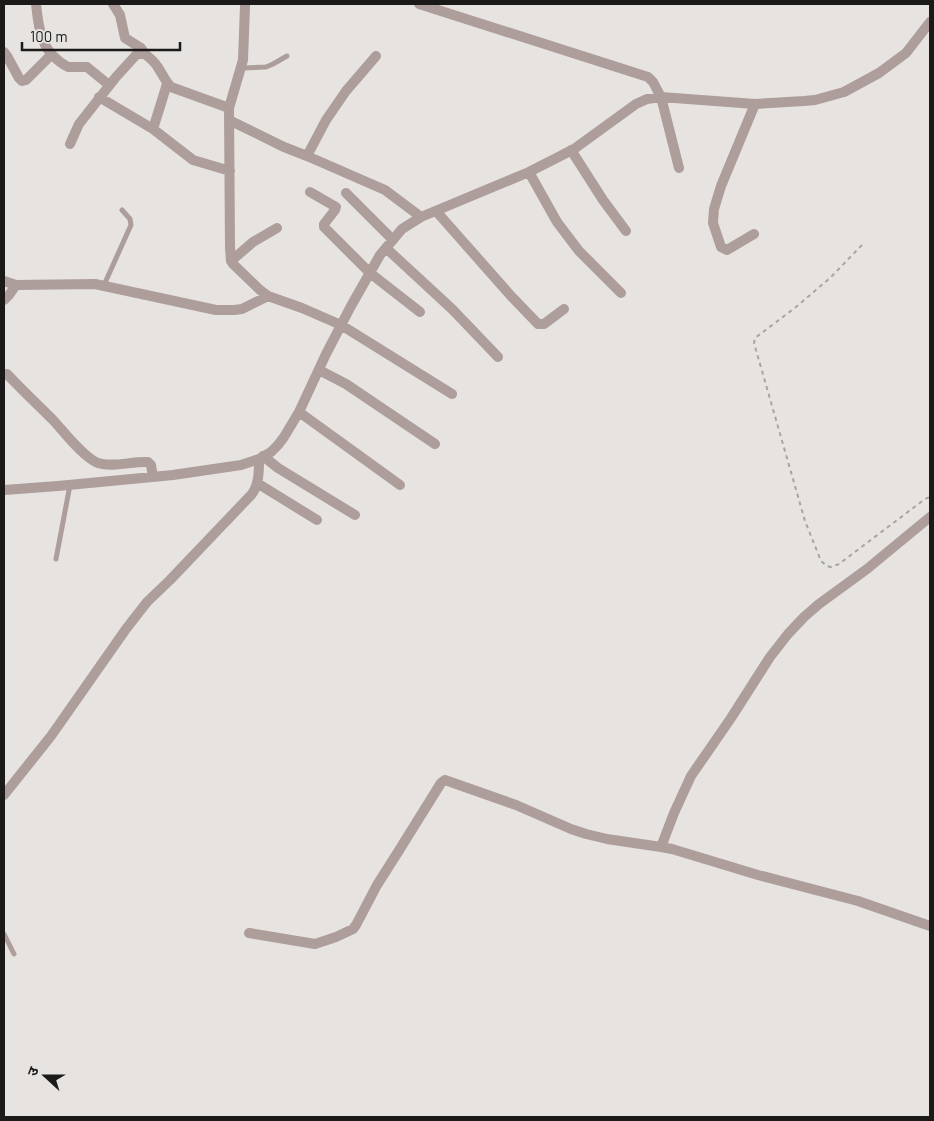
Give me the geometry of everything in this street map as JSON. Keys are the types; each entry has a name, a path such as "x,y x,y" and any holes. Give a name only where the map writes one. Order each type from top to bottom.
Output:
{"street":[{"path":"36,4 38,23 44,44 52,54 68,67 84,66 89,68 109,85"},
{"path":"113,4 120,15 125,38 141,48 157,64 167,84 229,108"},
{"path":"419,4 645,76 654,82 661,97 679,168"},
{"path":"245,6 241,68 229,108 231,261 235,268 268,296 341,325 452,394"},
{"path":"4,490 153,477 241,464 261,458 278,445 299,412 341,325 370,273 389,244 402,229 421,217 528,172 571,150 636,104 647,99 661,97 755,104 809,100 844,92 879,73 906,53 930,22"},
{"path":"4,52 22,81 26,80 52,54"},
{"path":"70,144 79,124 109,85 137,54 146,54"},
{"path":"307,156 326,120 346,91 376,56"},
{"path":"153,129 167,84"},
{"path":"100,97 153,129 193,160 230,171"},
{"path":"754,234 727,250 723,249 713,223 713,217 721,186 755,104"},
{"path":"229,120 284,147 385,190 421,217"},
{"path":"571,150 603,200 626,231"},
{"path":"528,172 557,222 579,252 621,293"},
{"path":"310,192 336,207 323,226 370,273 420,312"},
{"path":"346,193 389,244 498,357"},
{"path":"436,211 538,324 544,324 564,309"},
{"path":"231,261 253,242 277,228"},
{"path":"4,281 16,284 95,284 216,310 242,309 268,296"},
{"path":"4,300 16,284"},
{"path":"319,370 346,384 435,444"},
{"path":"7,374 87,457 102,464 146,462 151,465 153,477"},
{"path":"299,412 400,485"},
{"path":"4,795 51,736 147,602 255,490 261,458"},
{"path":"261,458 355,515"},
{"path":"257,483 317,520"},
{"path":"662,846 674,813 691,776 736,711 770,657 788,634 819,604 867,569 930,517"},
{"path":"249,933 315,944 353,929 377,885 444,780 516,805 586,834 621,842 662,846 758,875 858,901 930,926"}],"lane":[{"path":"241,68 266,67 287,56"},
{"path":"104,286 131,225 130,218 122,210"},
{"path":"56,559 70,485"},
{"path":"4,934 14,954"}],"path":[{"path":"862,245 830,278 755,338 754,343 805,521 821,561 824,564 831,567 839,564 930,497"}]}
